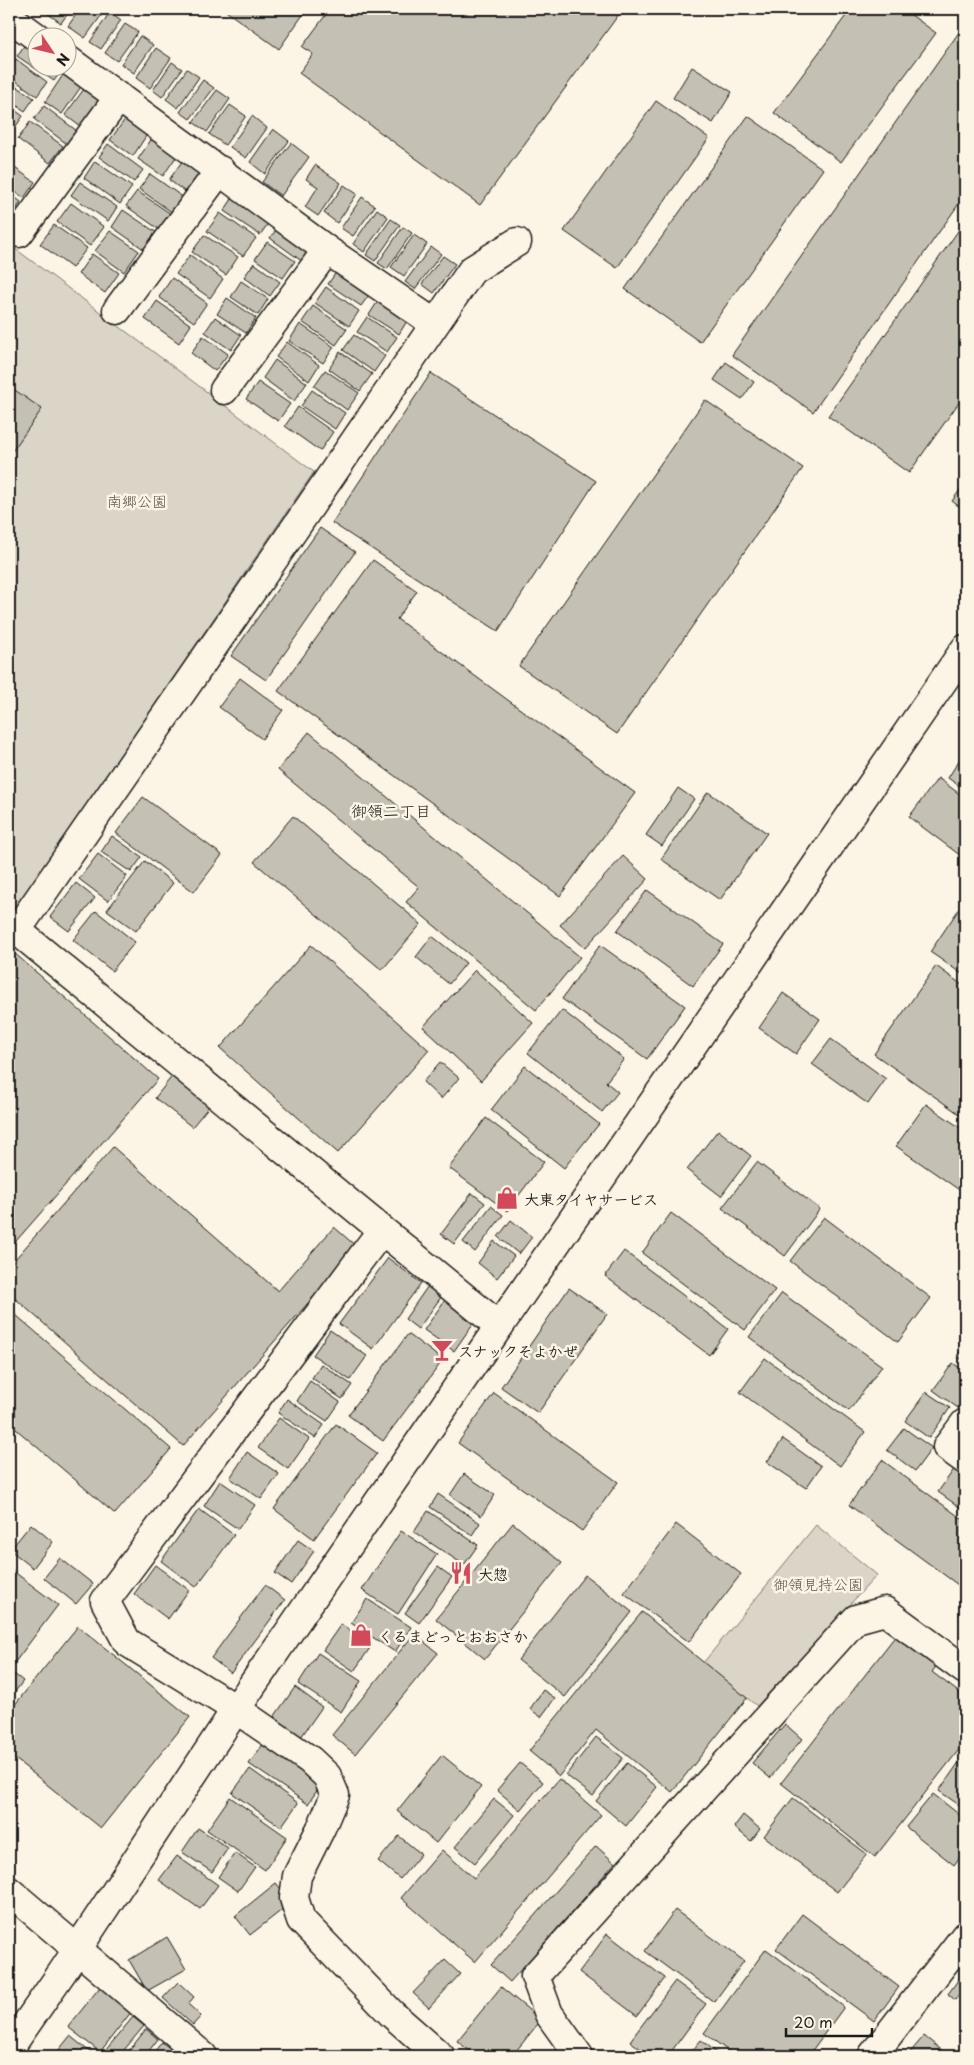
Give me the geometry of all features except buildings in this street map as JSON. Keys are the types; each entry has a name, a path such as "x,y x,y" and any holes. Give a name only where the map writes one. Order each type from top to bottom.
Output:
{"street":[{"path":"9,17 28,31"},
{"path":"78,67 327,250 434,323"},
{"path":"19,233 119,97"},
{"path":"117,310 220,170"},
{"path":"499,1326 13,927 278,553 472,270 517,242"},
{"path":"224,390 327,250"},
{"path":"9,2049 77,1950 236,1709 965,648"},
{"path":"382,1230 105,1601 127,1642 236,1709 310,1760 327,1776 334,1795 321,1828 297,1876 294,1898 301,1920 392,2014 440,2056"},
{"path":"965,1423 947,1447 965,1460"},
{"path":"579,2056 549,2014 536,1976 856,1619 885,1611 965,1670"},
{"path":"9,1891 203,2056"},
{"path":"872,2056 965,1936"}],"green space":[{"name":"南郷公園","path":"9,244 314,472 15,909 9,904"},
{"name":"御領見持公園","path":"816,1525 877,1575 757,1706 703,1663"}],"place":[{"name":"大東タイヤサービス","path":"507,1198"},
{"name":"スナックそよかぜ","path":"442,1350"},
{"name":"大惣","path":"461,1573"},
{"name":"くるまどっとおおさか","path":"361,1635"}],"district":[{"name":"御領二丁目","path":"391,810"}]}
